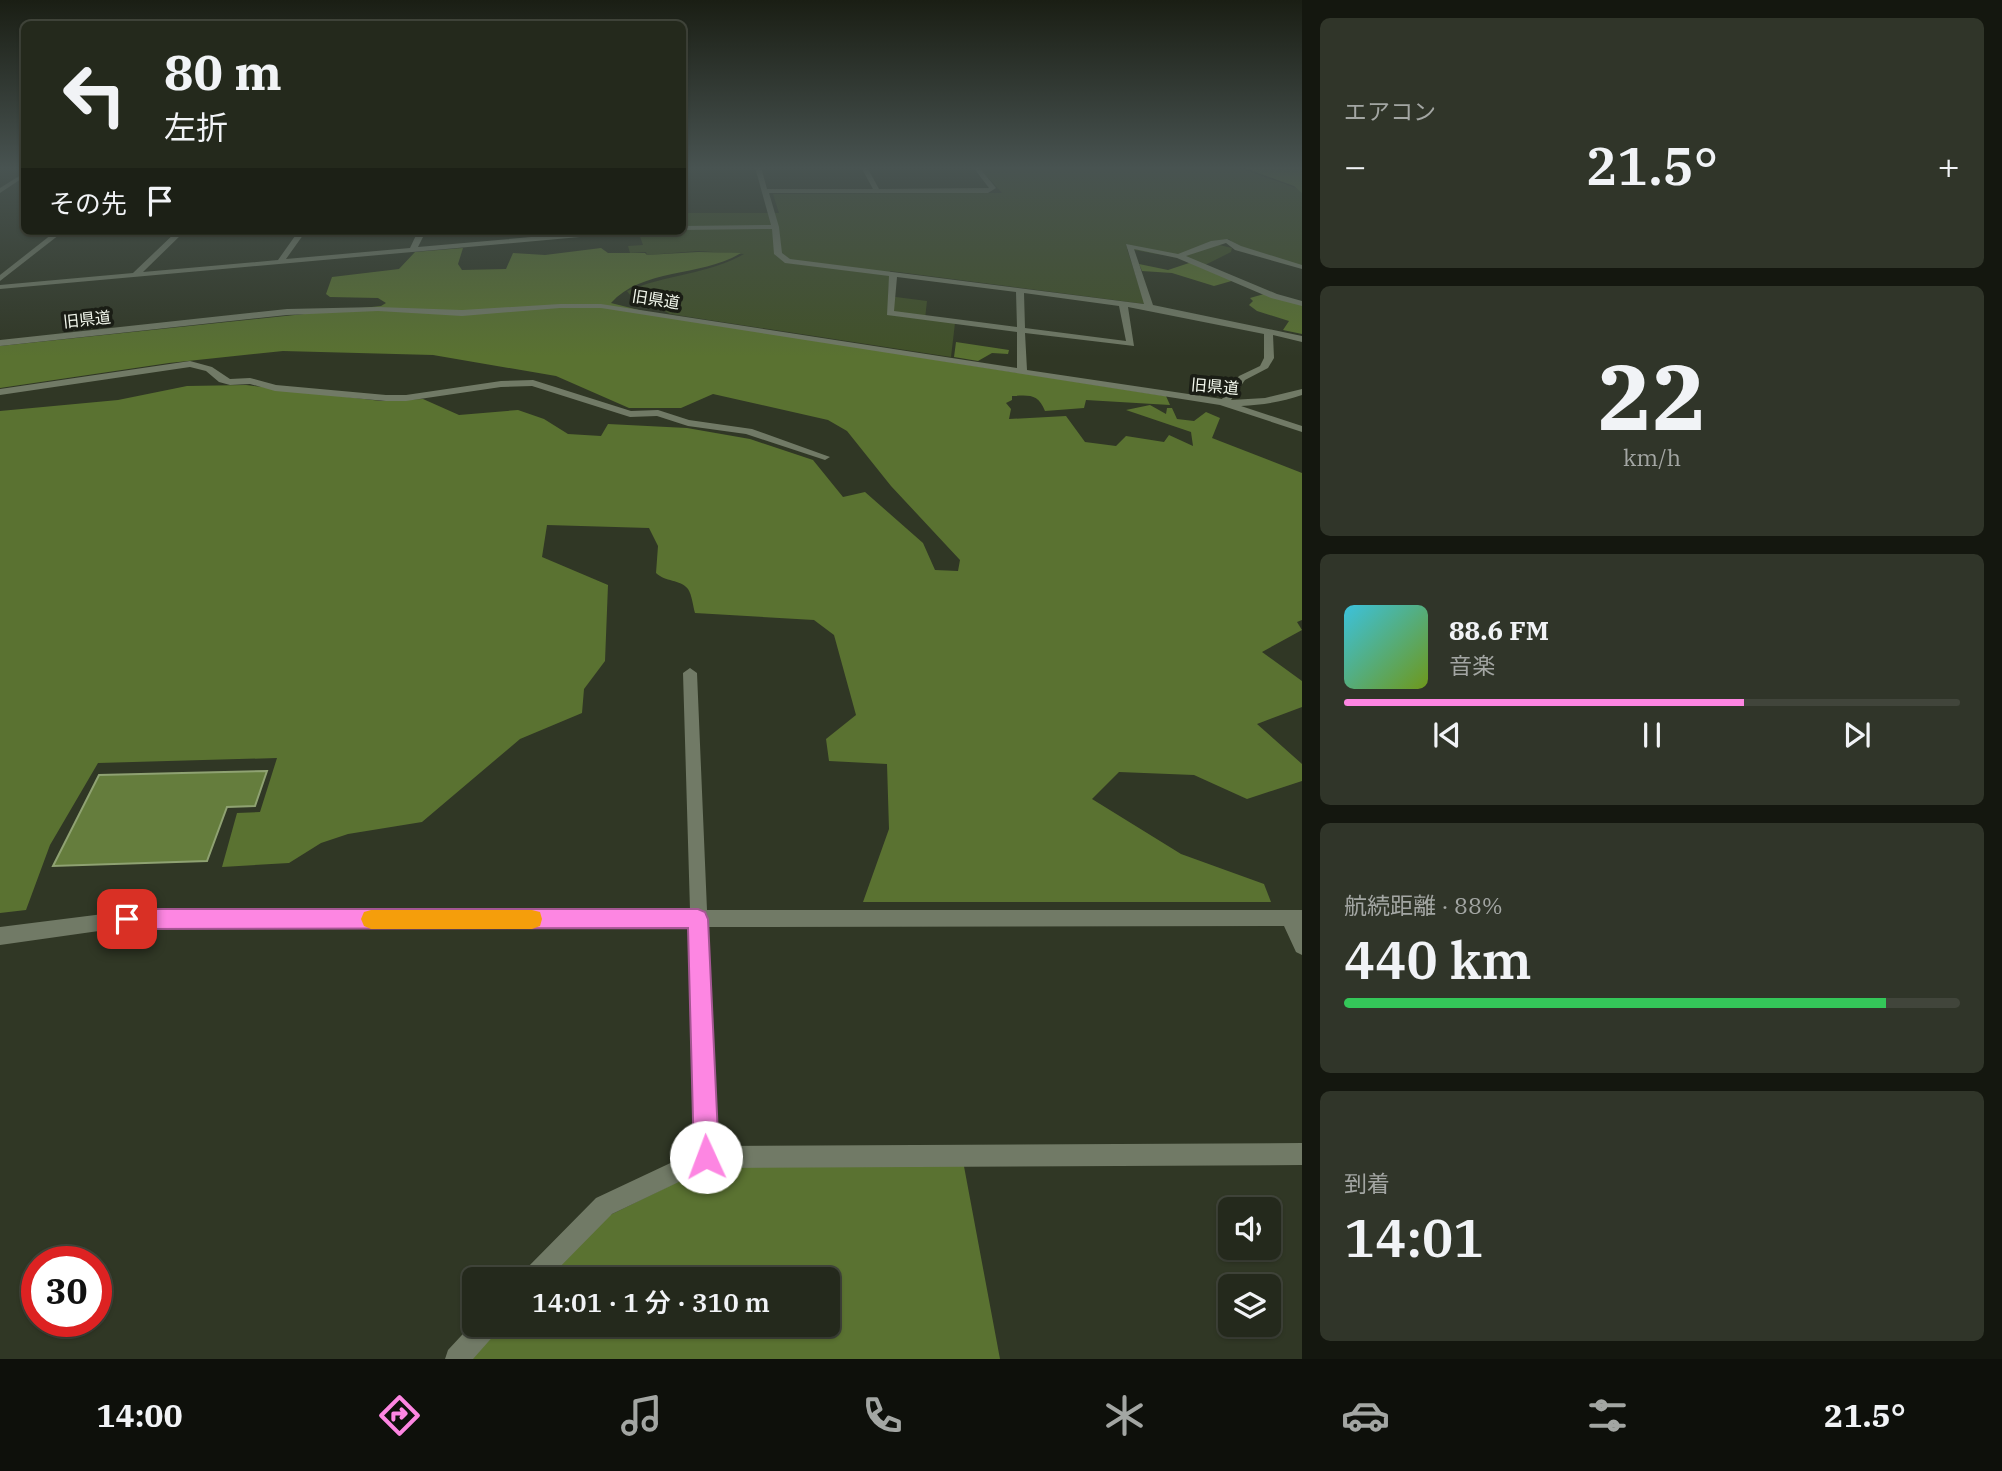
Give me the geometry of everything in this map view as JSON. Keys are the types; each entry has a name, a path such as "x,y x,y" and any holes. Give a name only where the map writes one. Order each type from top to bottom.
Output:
{"street":[{"path":"775,230 778,254 783,260 1149,307 1302,339"},
{"path":"0,279 55,235"},
{"path":"135,275 177,235"},
{"path":"280,262 299,235"},
{"path":"413,250 420,235"},
{"path":"0,287 413,250 541,235"},
{"path":"1179,257 1214,243 1227,241 1238,248 1302,267"},
{"path":"1149,307 1129,246 1179,257 1274,296 1302,304"},
{"path":"893,275 890,313 1131,344 1123,304"},
{"path":"1020,291 1022,371"},
{"name":"旧県道","path":"0,343 287,312 378,309 462,313 601,306 1224,403 1281,399 1302,392"},
{"path":"1269,331 1269,358 1264,368 1242,378 1224,403 1302,429"},
{"path":"0,393 190,364 209,369 222,380 230,382 250,381 275,388 386,398 406,398 500,384 533,383 630,414 658,413 688,423 748,431 825,457"},
{"path":"690,673 706,1157"},
{"path":"0,936 127,919 1295,918 1302,946"},
{"path":"544,1267 604,1206 706,1157 1302,1154"},
{"path":"457,1359 477,1337"}],"shaded area":[{"path":"686,230 1302,230 1302,266 1235,245 1229,239 1172,255 1127,249 1145,304 890,271 888,296 927,301 925,319 955,323 951,357 670,314 661,309 637,304 627,291 716,266 744,254 698,251 647,255 646,252 630,253 628,246 643,245 639,235 686,235"},
{"path":"1215,244 1232,248 1231,252 1205,265 1182,257"},
{"path":"463,248 458,264 462,270 506,269 513,253 545,255 601,248 608,253 647,255 741,253 709,266 639,284 611,303 671,318 1166,396 1170,405 1086,400 1084,408 1045,411 1033,397 1012,396 1012,400 1006,403 1011,409 1009,419 1066,416 1085,442 1116,446 1126,436 1164,442 1169,435 1193,446 1191,432 1126,410 1150,405 1166,414 1167,408 1172,408 1177,419 1194,421 1206,412 1220,418 1212,438 1302,473 1302,620 1297,622 1302,630 1262,652 1302,681 1302,707 1257,724 1302,764 1302,781 1247,799 1194,775 1119,772 1092,799 1181,854 1264,884 1271,902 863,902 889,829 887,764 829,761 826,739 856,715 834,635 814,620 695,613 688,589 656,573 658,546 649,528 547,525 542,557 608,585 605,661 584,689 582,713 520,739 422,822 348,834 321,843 289,863 222,867 237,813 260,812 277,758 98,763 50,845 26,910 0,913 0,411 118,400 187,386 246,385 381,401 423,399 459,415 518,410 544,419 568,434 601,436 608,424 687,428 750,439 813,460 843,497 865,492 923,543 935,570 958,571 960,560 891,486 847,431 828,420 713,394 681,408 629,408 556,376 433,355 283,351 169,363 0,388 0,346 381,306 386,303 378,298 330,297 326,294 332,277 399,269 415,252"},
{"path":"1192,262 1235,280 1214,286 1172,273 1142,271 1139,264 1168,270"},
{"path":"1264,294 1302,305 1302,334 1283,330 1289,321 1257,311 1249,305 1253,301 1250,298"},
{"path":"956,342 1009,350 1008,354 992,353 978,361 954,357"},
{"path":"267,771 255,806 227,807 207,861 53,866 99,775"},
{"path":"963,1161 1000,1359 471,1359 489,1337 840,1337 840,1267 556,1267 610,1215 716,1163"}],"slow traffic":[{"path":"371,919 532,919"}],"route":[{"path":"127,919 698,919 706,1157"}]}
